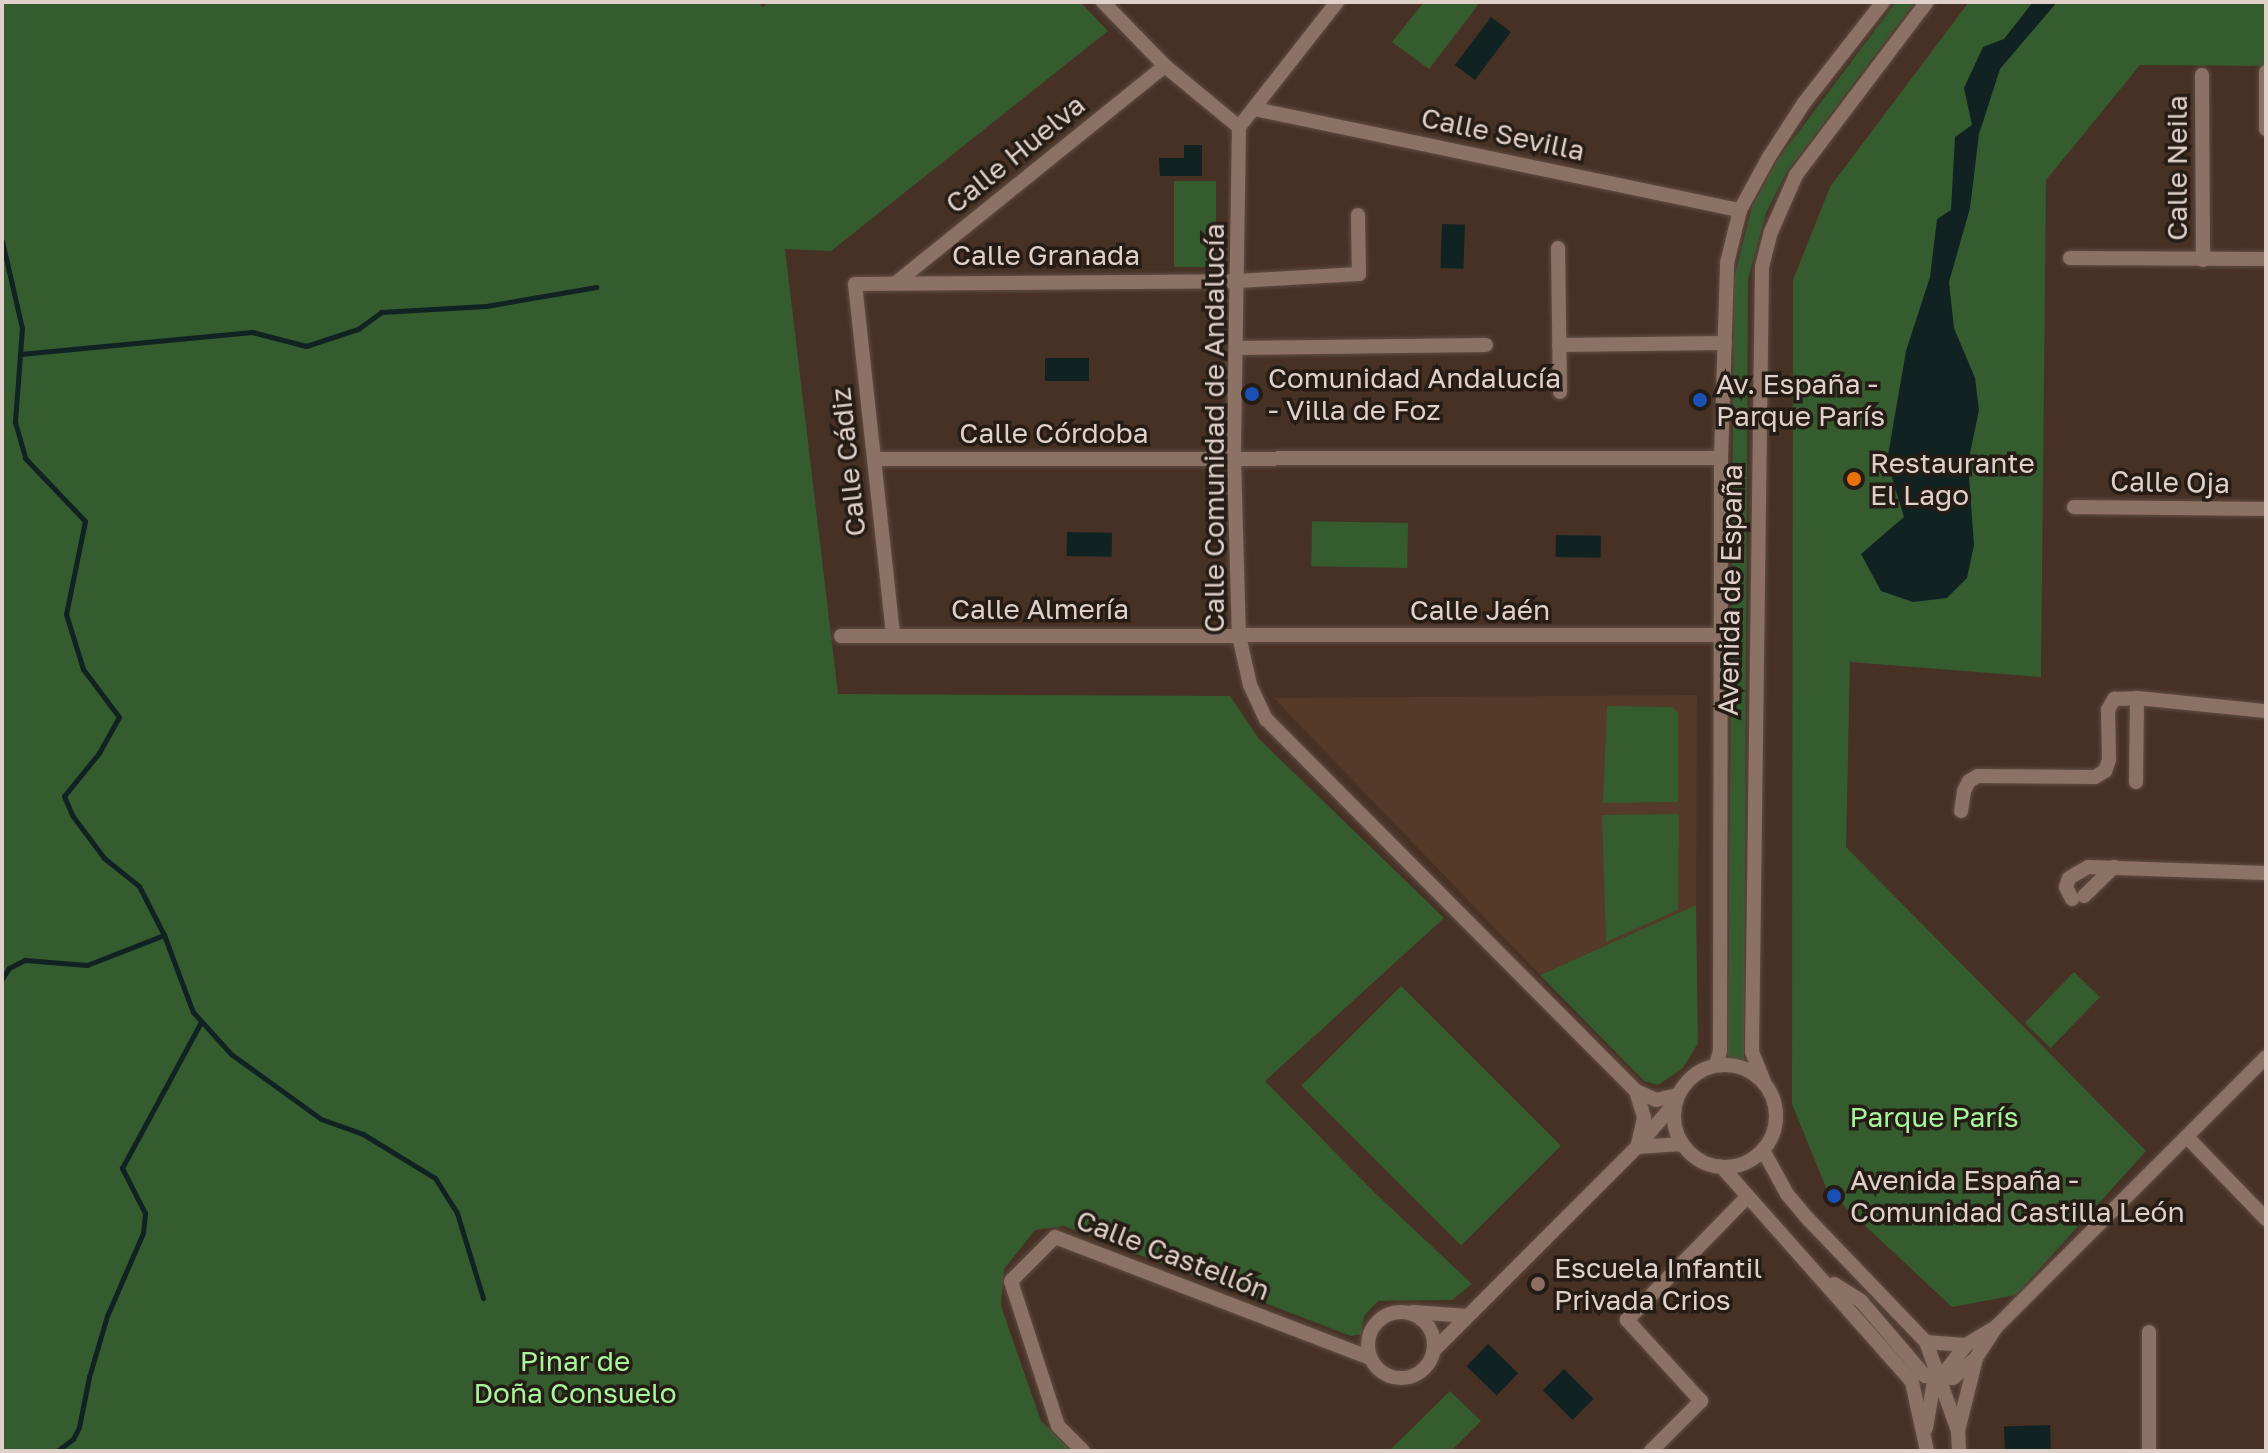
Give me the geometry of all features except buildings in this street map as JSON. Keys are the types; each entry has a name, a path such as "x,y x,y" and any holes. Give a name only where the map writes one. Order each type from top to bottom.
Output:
{"street":[{"path":"1103,2 1165,66 1239,127 1337,2"},
{"name":"Avenida de España","path":"1716,1065 1720,1051 1721,458 1727,263 1740,210 1804,103 1883,2"},
{"name":"Avenida de España","path":"1765,1084 1752,1051 1762,267 1771,232 1796,175 1927,2"},
{"name":"Calle Huelva","path":"897,282 1165,66"},
{"path":"2266,72 2266,129"},
{"name":"Calle Neila","path":"2202,75 2203,260"},
{"name":"Calle Sevilla","path":"1255,109 1740,210"},
{"name":"Calle Comunidad de Andalucía","path":"1239,127 1234,460 1239,636 1250,685 1266,719 1636,1091"},
{"name":"Calle Granada","path":"855,284 1237,281 1359,274 1358,215"},
{"path":"1558,248 1560,392"},
{"name":"Calle Neila","path":"2070,258 2266,259"},
{"name":"Calle Cádiz","path":"855,284 893,634"},
{"path":"1559,345 1725,343"},
{"path":"1236,348 1486,345"},
{"name":"Calle Córdoba","path":"874,459 1721,458"},
{"name":"Calle Oja","path":"2074,507 2266,509"},
{"name":"Calle Jaén","path":"1239,636 1721,635"},
{"name":"Calle Almería","path":"841,636 1239,636"},
{"path":"2136,782 2137,698"},
{"path":"1961,811 1964,791 1969,781 1978,776 2095,777 2105,771 2109,760 2108,710 2114,699 2137,698 2266,711"},
{"path":"2114,867 2078,898 2066,887 2077,870 2114,867 2266,873"},
{"path":"1820,1276 1861,1301 1925,1376 1953,1378 1976,1358 1997,1326 2266,1057"},
{"path":"1468,1316 1391,1312 1378,1320 1368,1340 1371,1358 1384,1373 1399,1378 1417,1374 1429,1363 1434,1350 1468,1316 1637,1147 1694,1076 1716,1065 1734,1066 1751,1072 1765,1084 1773,1100 1776,1118 1772,1135 1763,1150 1737,1166 1706,1164 1682,1144 1674,1117 1677,1099"},
{"path":"1636,1091 1656,1100 1677,1099"},
{"path":"1636,1091 1644,1118 1637,1147"},
{"path":"2187,1137 2266,1219"},
{"path":"1637,1147 1682,1144"},
{"path":"1763,1150 1787,1194 1809,1220 1926,1342 1958,1431 1959,1451"},
{"path":"1722,1167 1746,1198 1820,1276 1912,1382 1927,1451"},
{"path":"1651,1451 1701,1401 1627,1320 1746,1198"},
{"name":"Calle Castellón","path":"1083,1451 1058,1426 1011,1281 1055,1237 1371,1358"},
{"path":"1409,1312 1427,1323 1434,1350"},
{"path":"1925,1433 1933,1387 1966,1345 1997,1326"},
{"path":"2149,1332 2149,1451"},
{"path":"1926,1342 1966,1345"},
{"path":"1958,1431 1976,1358"}],"shaded area":[{"path":"2033,2 2057,2 2000,69 1979,134 1970,208 1949,282 1954,328 1975,378 1979,410 1968,463 1974,545 1967,578 1947,598 1913,602 1881,591 1861,554 1904,517 1887,461 1906,351 1930,277 1937,219 1951,210 1955,137 1972,125 1964,88 1983,47 2004,39"},
{"path":"1491,17 1511,32 1475,80 1455,65"},
{"path":"1184,145 1202,145 1202,176 1160,176 1159,158 1184,158"},
{"path":"1442,224 1465,225 1463,269 1440,268"},
{"path":"1045,358 1089,358 1089,381 1045,381"},
{"path":"1067,532 1112,533 1112,557 1067,556"},
{"path":"1556,535 1601,536 1601,558 1556,557"},
{"path":"1697,695 1696,905 1540,975 1274,698"},
{"path":"1488,1344 1518,1373 1497,1395 1466,1366"},
{"path":"1564,1369 1594,1399 1572,1420 1543,1390"},
{"path":"2050,1425 2051,1449 2005,1451 2004,1427"}],"green space":[{"name":"Pinar de Doña Consuelo","path":"2,2 757,2 763,7 770,2 1080,2 1108,31 831,251 785,249 838,694 1230,696 1259,739 1444,918 1265,1081 1375,1193 1472,1284 1452,1300 1378,1301 1364,1316 1361,1334 1351,1336 1064,1226 1035,1230 1004,1269 1001,1306 1041,1421 1072,1451 2,1451"},
{"path":"1424,2 1474,2 1478,5 1429,69 1392,42"},
{"path":"1896,2 1915,2 1786,173 1766,213 1748,279 1744,1064 1728,1062 1734,278 1752,207 1776,162"},
{"name":"Parque París","path":"1969,2 2266,2 2266,66 2140,65 2046,180 2041,677 1850,662 1846,847 2146,1151 2016,1295 1952,1307 1827,1190 1792,1104 1793,280 1830,187"},
{"path":"1174,181 1216,181 1216,267 1174,267"},
{"path":"1312,521 1408,523 1407,568 1311,566"},
{"path":"1607,706 1672,707 1678,713 1678,802 1603,803"},
{"path":"1679,814 1678,910 1606,942 1602,815"},
{"path":"1696,905 1698,1043 1683,1068 1658,1085 1644,1081 1540,975"},
{"path":"2074,972 2100,997 2051,1048 2025,1023"},
{"path":"1401,986 1561,1146 1461,1246 1301,1086"},
{"path":"1450,1391 1481,1421 1451,1451 1389,1451"}],"waterway":[{"path":"2,241 22,328 15,422 25,458 85,521 66,614 83,669 119,717 99,753 64,796 72,815 104,858 139,886 164,935 193,1012 231,1054 321,1119 363,1134 435,1178 457,1213 483,1298"},
{"path":"20,354 252,332 306,346 358,329 381,312 486,306 596,287"},
{"path":"2,979 9,968 25,960 87,965 164,935"},
{"path":"57,1451 73,1439 79,1427 89,1377 107,1316 143,1233 145,1213 122,1168 201,1022"}],"place":[{"name":"Comunidad Andalucía - Villa de Foz","path":"1252,394"},
{"name":"Av. España - Parque París","path":"1700,400"},
{"name":"Restaurante El Lago","path":"1854,479"},
{"name":"Avenida España - Comunidad Castilla León","path":"1834,1196"},
{"name":"Escuela Infantil Privada Crios","path":"1538,1284"}]}
